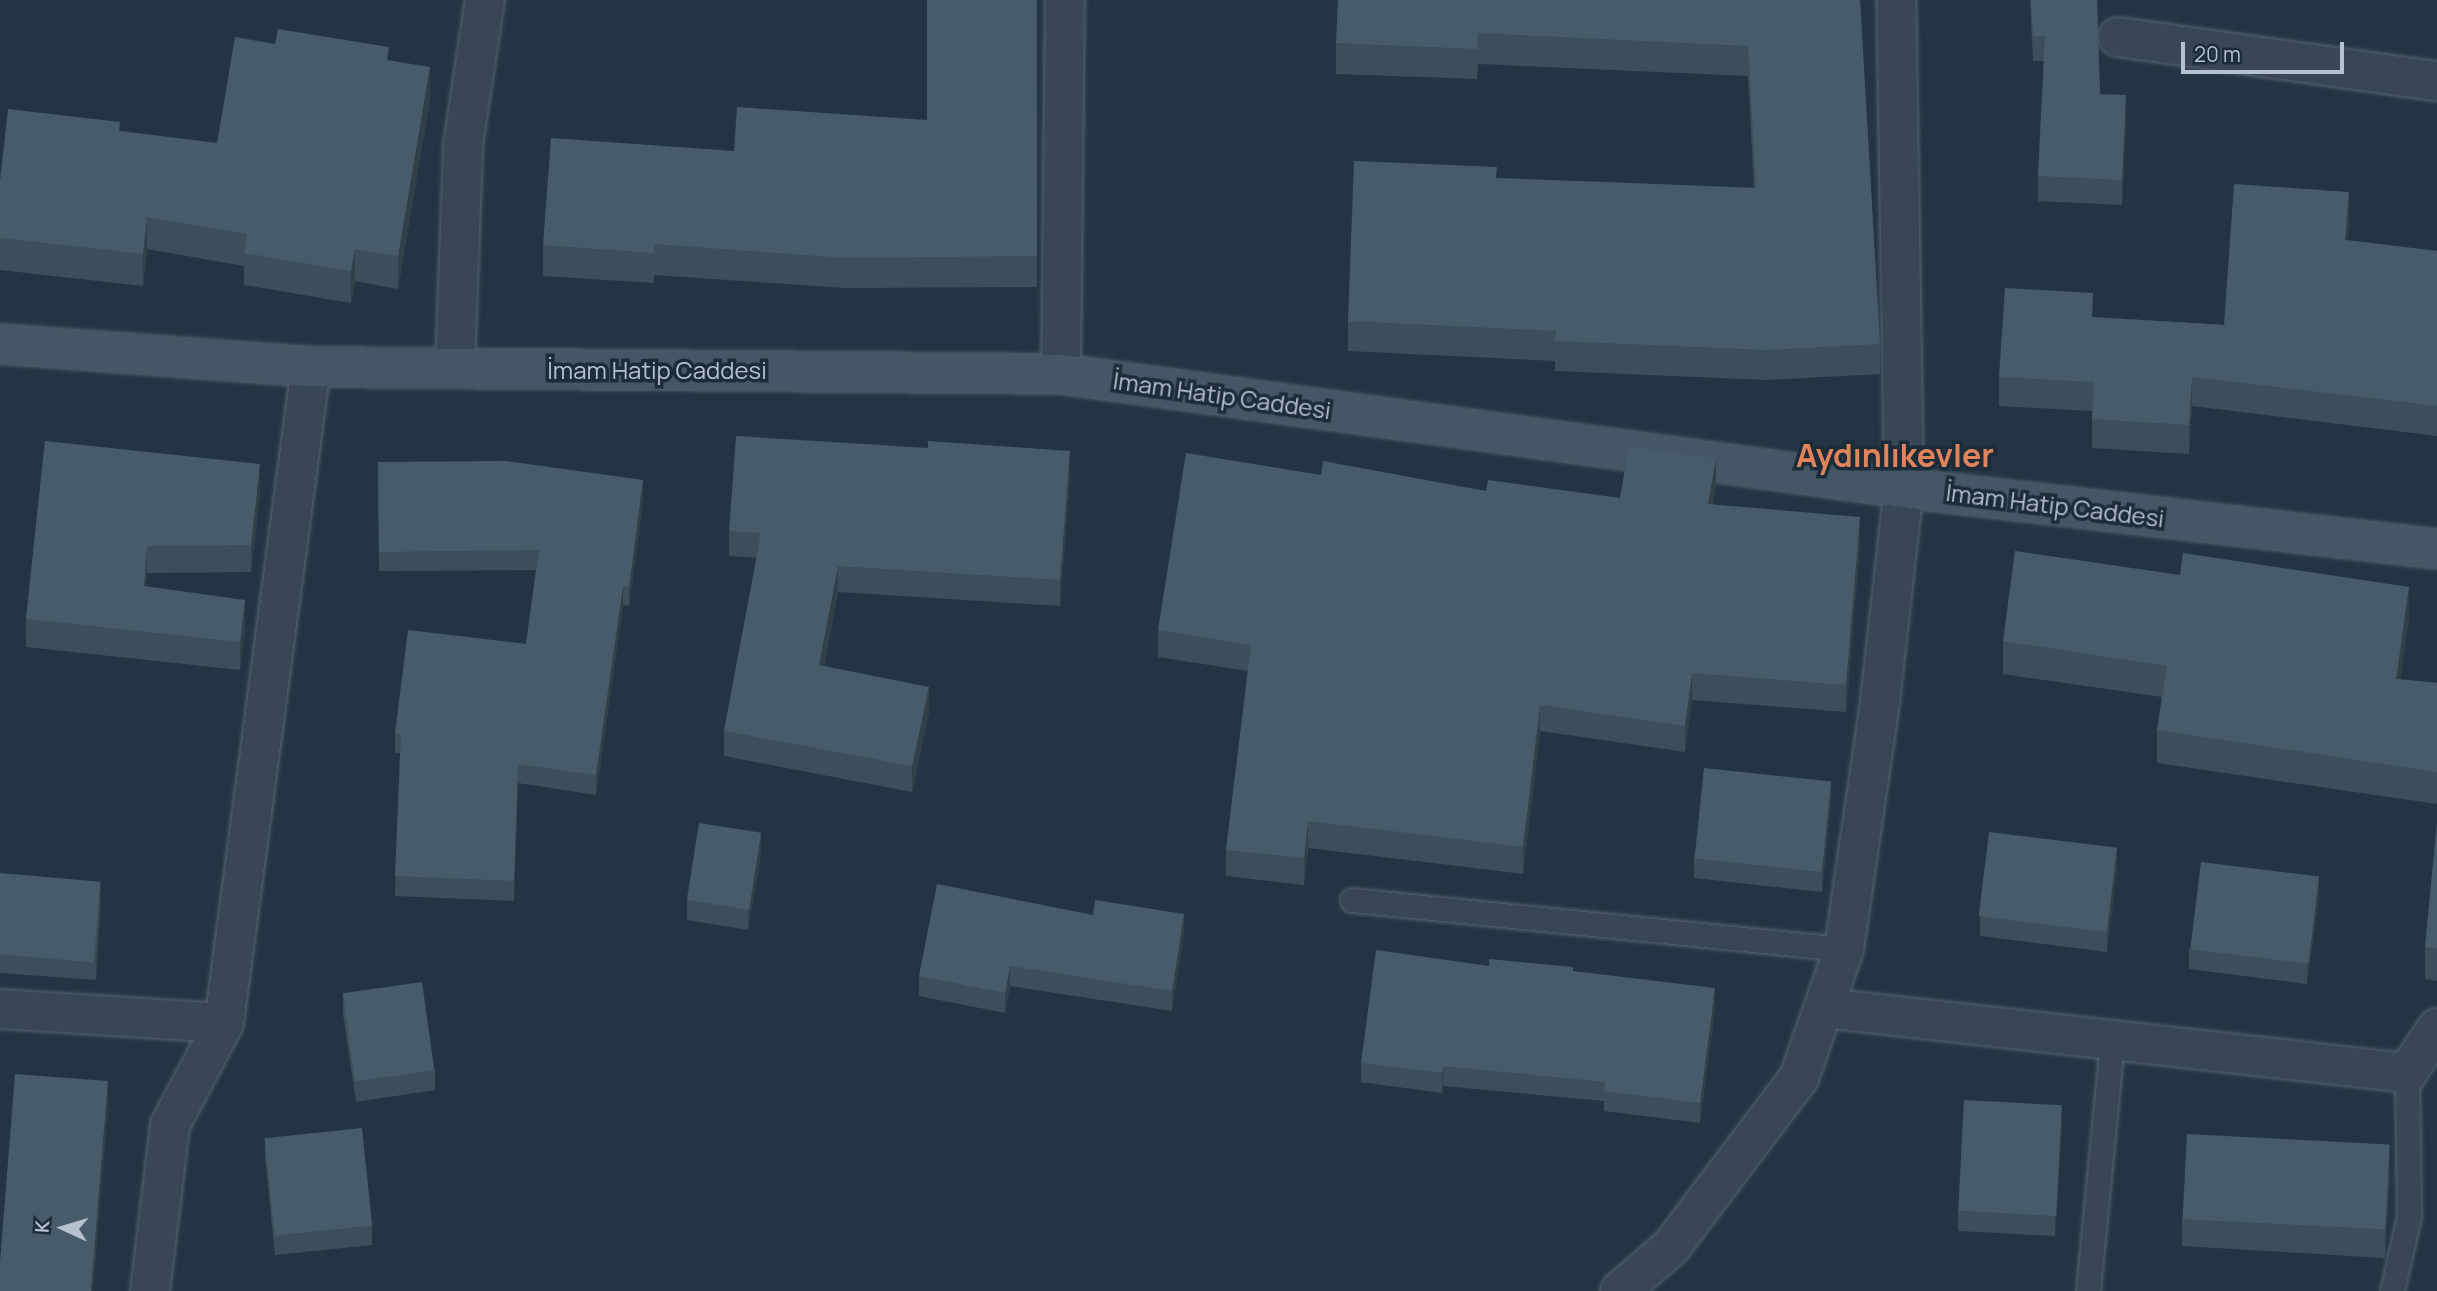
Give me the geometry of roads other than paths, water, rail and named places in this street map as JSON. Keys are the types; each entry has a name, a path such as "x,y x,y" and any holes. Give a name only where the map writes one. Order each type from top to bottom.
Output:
{"street":[{"path":"455,368 463,145 485,0"},
{"path":"1061,373 1065,0"},
{"path":"1620,1291 1671,1247 1799,1078 1844,949 1880,701 1904,488 1896,0"},
{"path":"2118,37 2437,81"},
{"name":"İmam Hatip Caddesi","path":"0,344 311,367 1061,373 1904,488 2437,549"},
{"path":"150,1291 170,1125 224,1023 311,367"},
{"path":"1824,1007 2407,1073 2437,1028"},
{"path":"0,1009 224,1023"}],"lane":[{"path":"1352,900 1844,949"},
{"path":"2088,1291 2112,1040"},
{"path":"2392,1291 2409,1216 2407,1073"}],"district":[{"name":"Aydınlıkevler","path":"1895,455"}]}
